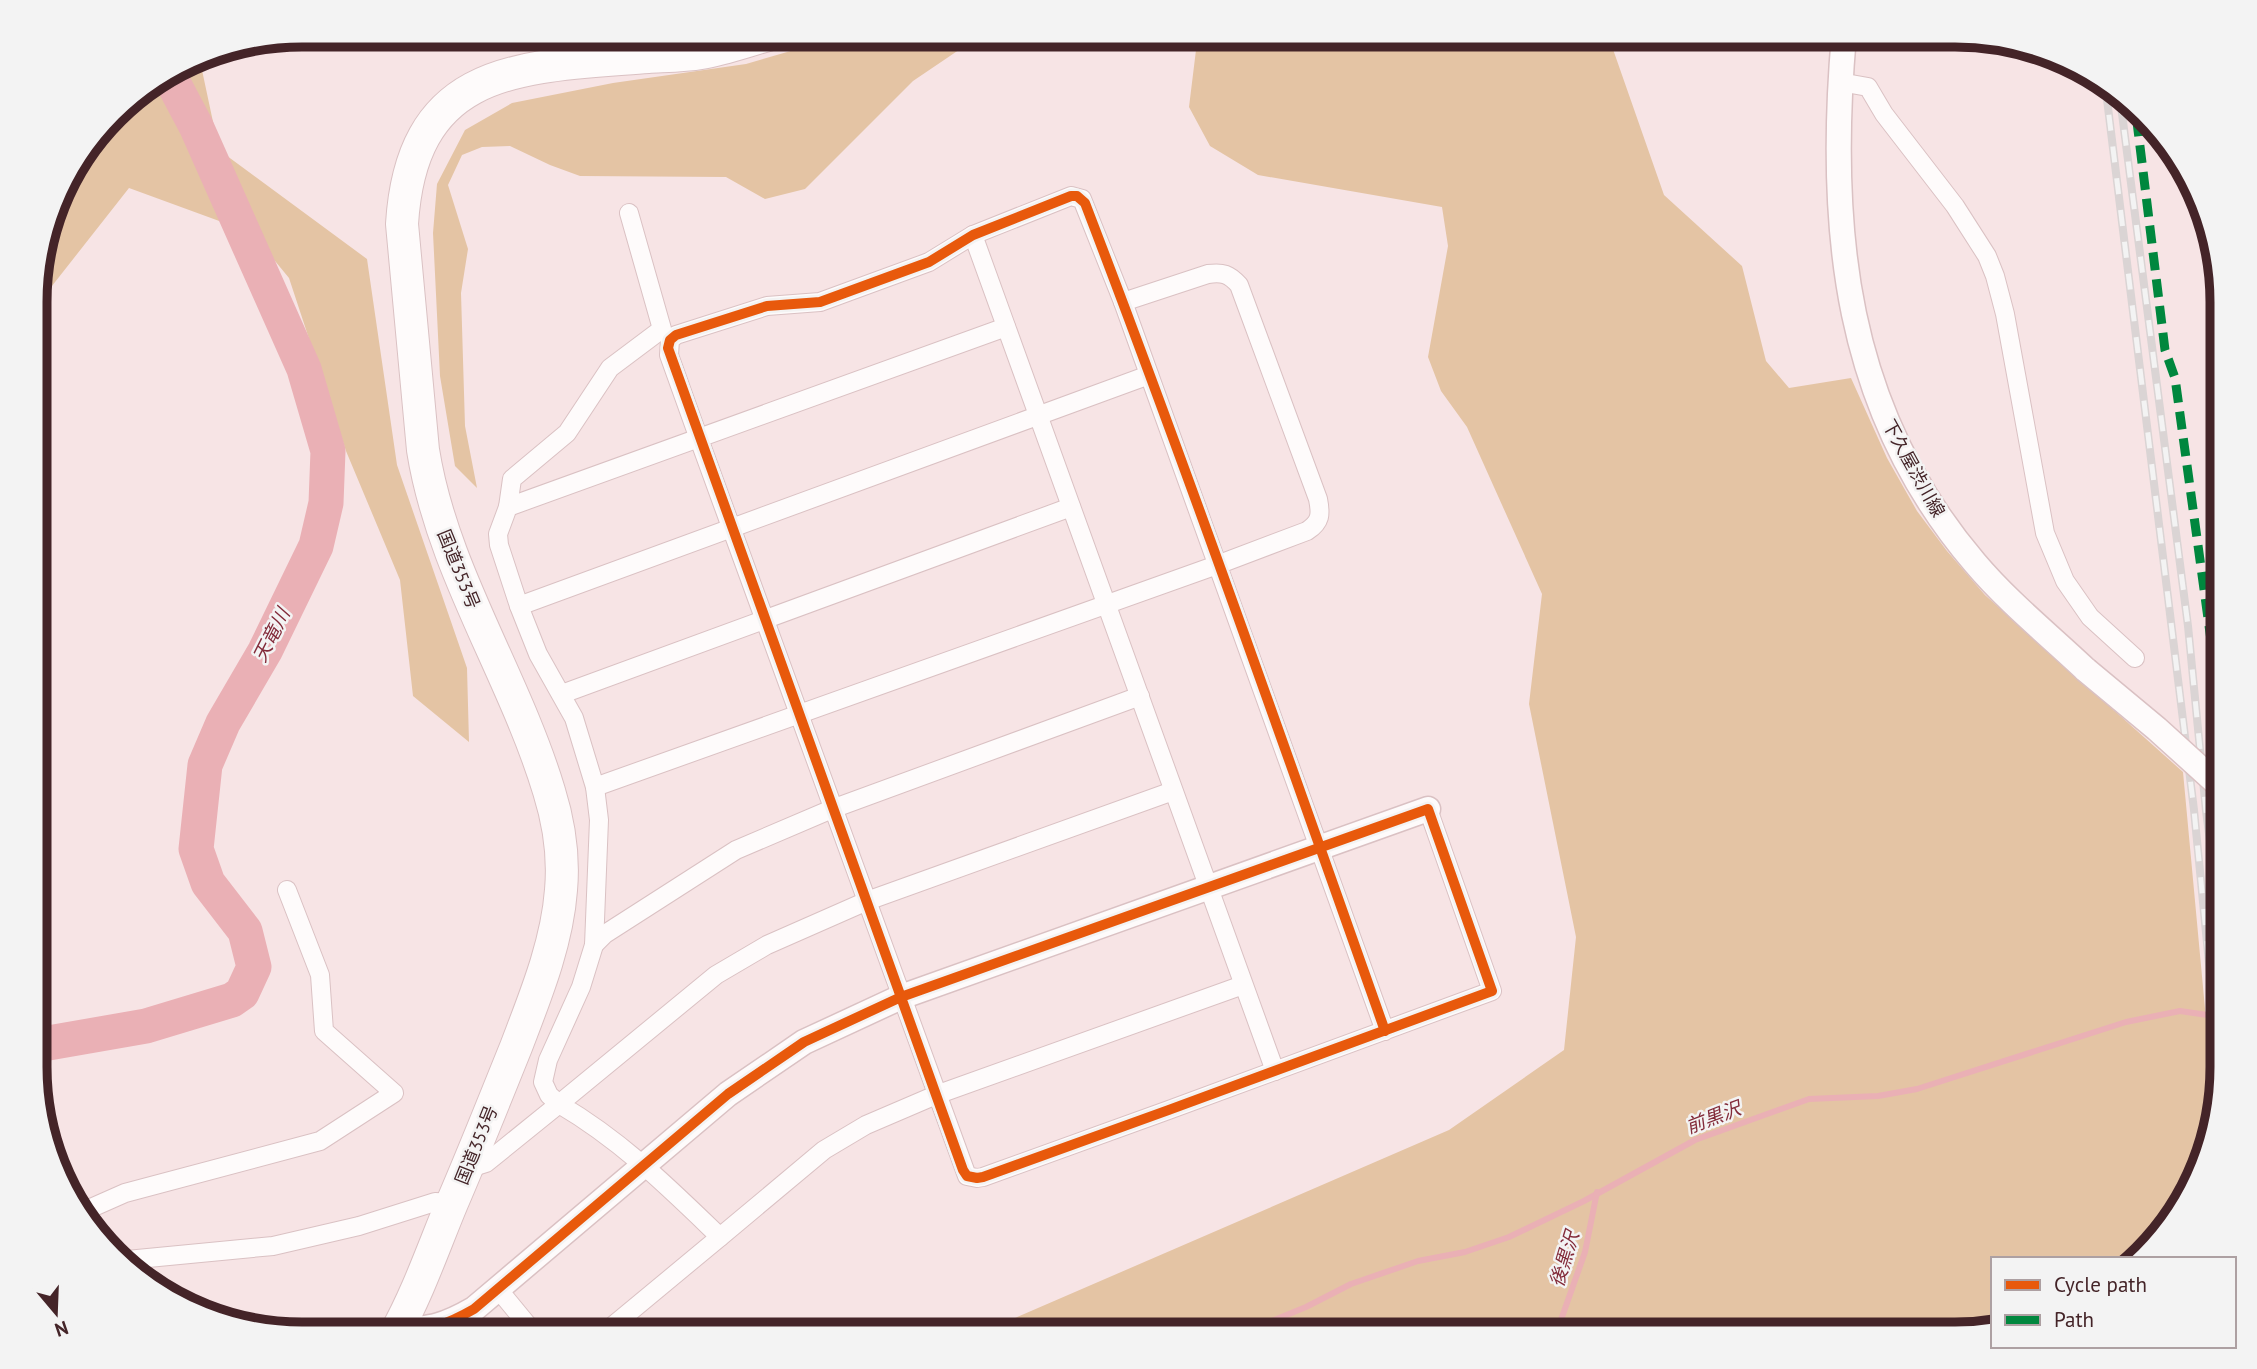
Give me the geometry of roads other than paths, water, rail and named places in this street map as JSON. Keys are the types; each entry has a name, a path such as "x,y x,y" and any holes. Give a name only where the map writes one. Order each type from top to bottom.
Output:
{"highway":[{"name":"国道353号","path":"400,1322 467,1169 534,999 552,945 561,891 558,823 536,752 453,555 429,485 423,450 402,224 404,193 412,164 430,126 463,93 504,74 567,63 700,53 723,47"}],"street":[{"name":"下久屋渋川線","path":"1843,47 1838,196 1842,250 1851,302 1877,398 1916,480 1976,565 2086,670 2210,777"},
{"path":"1840,82 1868,87 1884,114 1955,206 1987,256 2005,314 2045,533 2065,581 2090,617 2135,658"},
{"path":"452,1322 474,1309 728,1094 804,1042 901,997 1207,887 1320,847 1427,809 1492,991 1385,1031 1275,1071 976,1178 967,1176 963,1170 901,997 867,901 669,355 670,340 676,335 767,306 820,302 929,262 974,235 1071,196 1077,196 1085,203 1123,302 1320,847 1385,1031"},
{"path":"629,213 662,329 610,368 567,433 512,479 508,507 498,534 519,606 545,670 562,694 574,718 595,787 599,820 594,944 581,987 548,1060 543,1082 549,1095 559,1104 596,1126 644,1165 720,1237"},
{"path":"974,235 1275,1071"},
{"path":"595,787 1217,565 1307,531 1317,524 1321,513 1318,499 1239,285 1230,275 1219,272 1123,302"},
{"path":"508,507 1006,327"},
{"path":"519,606 1149,375"},
{"path":"562,694 1072,507"},
{"path":"594,944 605,934 736,850 832,809 1140,696"},
{"path":"467,1169 486,1163 716,975 767,945 867,901 1173,791"},
{"path":"91,1209 125,1193 320,1141 394,1093 324,1031 320,975 287,890"},
{"path":"617,1322 824,1150 866,1125 936,1095 1243,985"},
{"path":"135,1259 273,1246 359,1226 435,1202 452,1203"},
{"path":"498,1289 525,1322"}],"waterway":[{"name":"天竜川","path":"47,1043 146,1026 232,1000 242,993 254,967 245,931 208,883 196,849 205,765 223,723 265,651 316,546 326,503 328,451 304,369 196,126 173,82"},
{"name":"前黒沢","path":"1269,1322 1351,1284 1418,1261 1465,1252 1509,1237 1584,1201 1695,1140 1809,1099 1878,1096 1917,1089 2126,1022 2180,1011 2210,1015"},
{"name":"後黒沢","path":"1560,1322 1585,1252 1597,1192"}],"railway":[{"path":"2107,98 2194,810 2210,974"},
{"path":"2122,110 2188,626 2210,841"}]}
